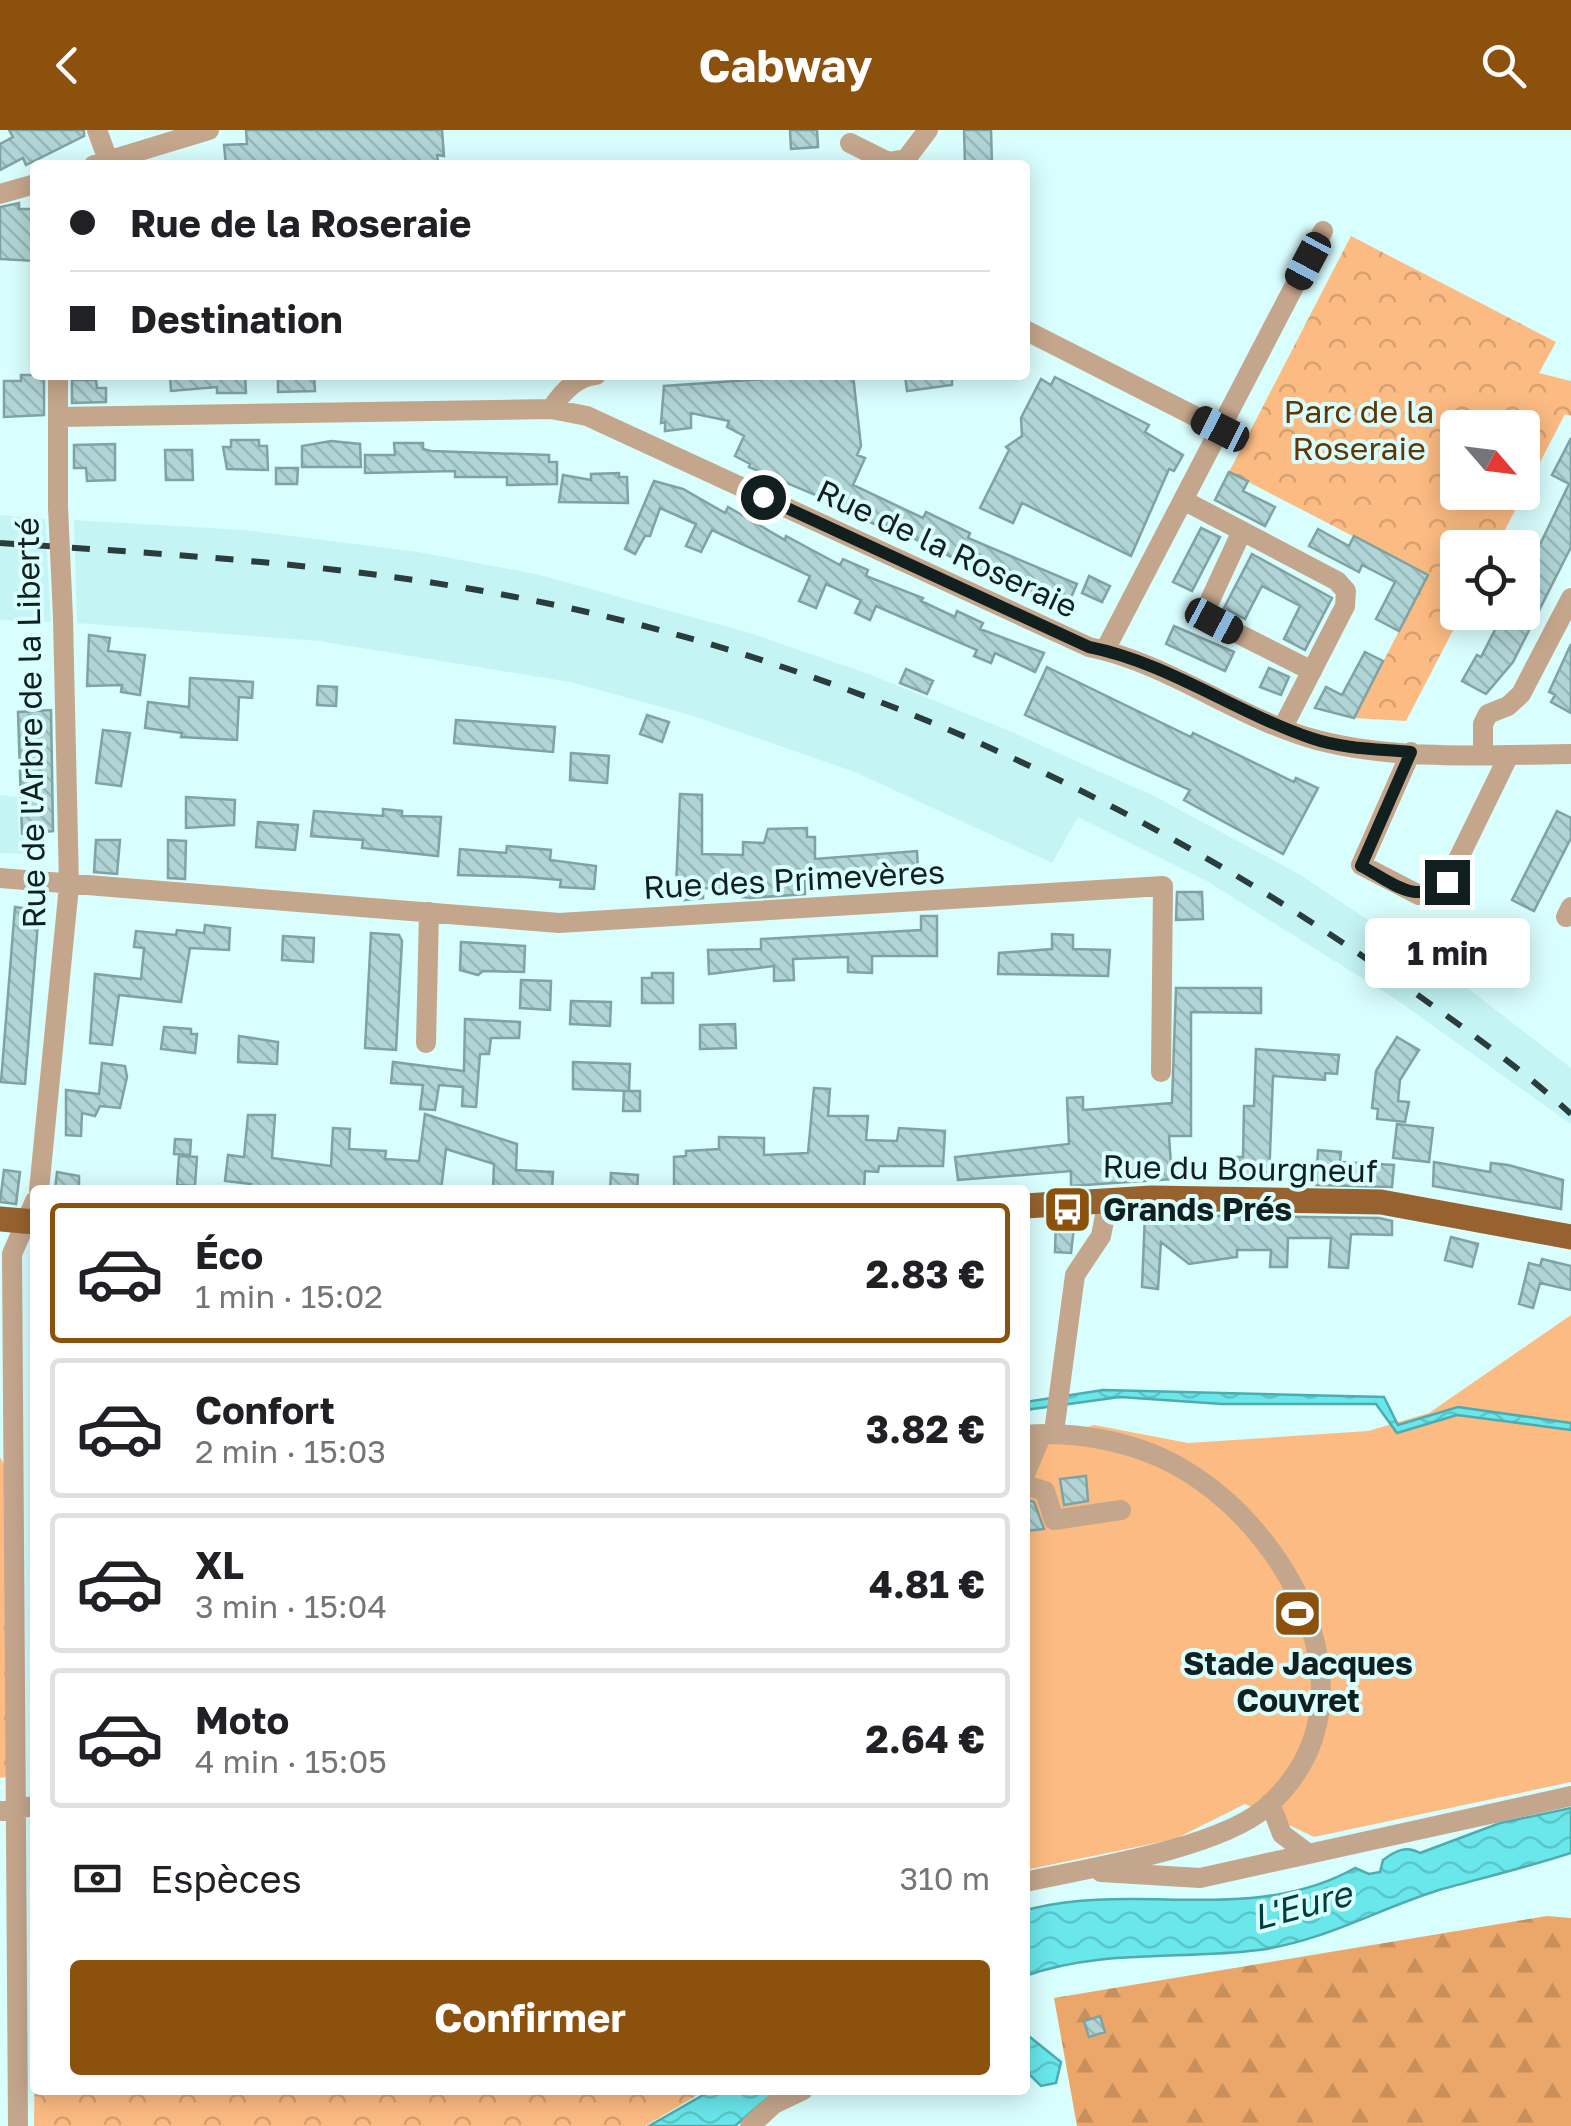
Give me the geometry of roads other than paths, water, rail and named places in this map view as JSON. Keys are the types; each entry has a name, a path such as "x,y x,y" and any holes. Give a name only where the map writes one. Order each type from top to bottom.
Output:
{"main road":[{"name":"Rue du Bourgneuf","path":"1030,1206 1108,1200 1380,1202 1571,1237"},
{"path":"0,1219 30,1215"}],"street":[{"path":"96,130 101,160"},
{"path":"108,160 209,130"},
{"path":"900,160 906,159 928,130"},
{"path":"850,143 884,160"},
{"path":"0,194 30,185"},
{"path":"1105,650 1323,231"},
{"path":"1030,333 1220,429"},
{"name":"Rue de l'Arbre de la Liberté","path":"39,1185 69,886 58,380"},
{"path":"551,409 561,394 582,380"},
{"name":"Rue de la Roseraie","path":"59,417 551,409 587,416 1089,647 1105,650 1283,727 1351,747 1411,752 1571,754"},
{"path":"1183,500 1337,581 1346,591 1345,606 1283,727"},
{"path":"1242,531 1205,611 1214,621 1312,672"},
{"path":"1482,754 1483,724 1488,714 1508,706 1521,694 1571,598"},
{"path":"1411,752 1361,866 1418,895 1433,892 1447,882 1509,755"},
{"name":"Rue des Primevères","path":"0,878 559,923 1164,886 1161,1072"},
{"path":"426,1044 428,912"},
{"path":"1030,1461 1058,1401 1075,1274 1101,1236 1108,1200"},
{"path":"18,2126 12,1254 30,1219"},
{"path":"1030,1881 1222,1834 1270,1802 1292,1779 1308,1748 1321,1683 1318,1650 1308,1616 1276,1554 1217,1492 1184,1469 1137,1448 1040,1434"},
{"path":"1030,1486 1045,1491 1054,1520 1121,1510"},
{"path":"1079,1870 1200,1878 1571,1796"},
{"path":"1270,1802 1282,1834 1306,1852"},
{"path":"750,2126 774,2104 793,2095"}],"water":[{"path":"1103,1390 1384,1397 1398,1425 1458,1407 1571,1423 1571,1430 1457,1415 1397,1433 1376,1404 1222,1404 1120,1397 1030,1409 1030,1401"},
{"name":"L'Eure","path":"1571,1808 1571,1853 1439,1890 1283,1946 1083,1962 1030,1975 1030,1909 1111,1899 1236,1899 1277,1895 1316,1885 1355,1868 1369,1874 1380,1872 1383,1860 1401,1850 1420,1853 1500,1823"},
{"path":"1030,2037 1061,2062 1056,2083 1041,2086 1030,2075"},
{"path":"703,2095 774,2095 735,2126 649,2126"}],"railway":[{"path":"0,543 309,567 494,593 617,619 739,653 859,694 977,742 1092,796 1204,857 1311,922 1415,993 1515,1066 1571,1114"}],"place":[{"name":"Grands Prés","path":"1068,1210"},
{"name":"Stade Jacques Couvret","path":"1298,1614"}],"park label":[{"name":"Parc de la Roseraie","path":"1359,430"}]}
